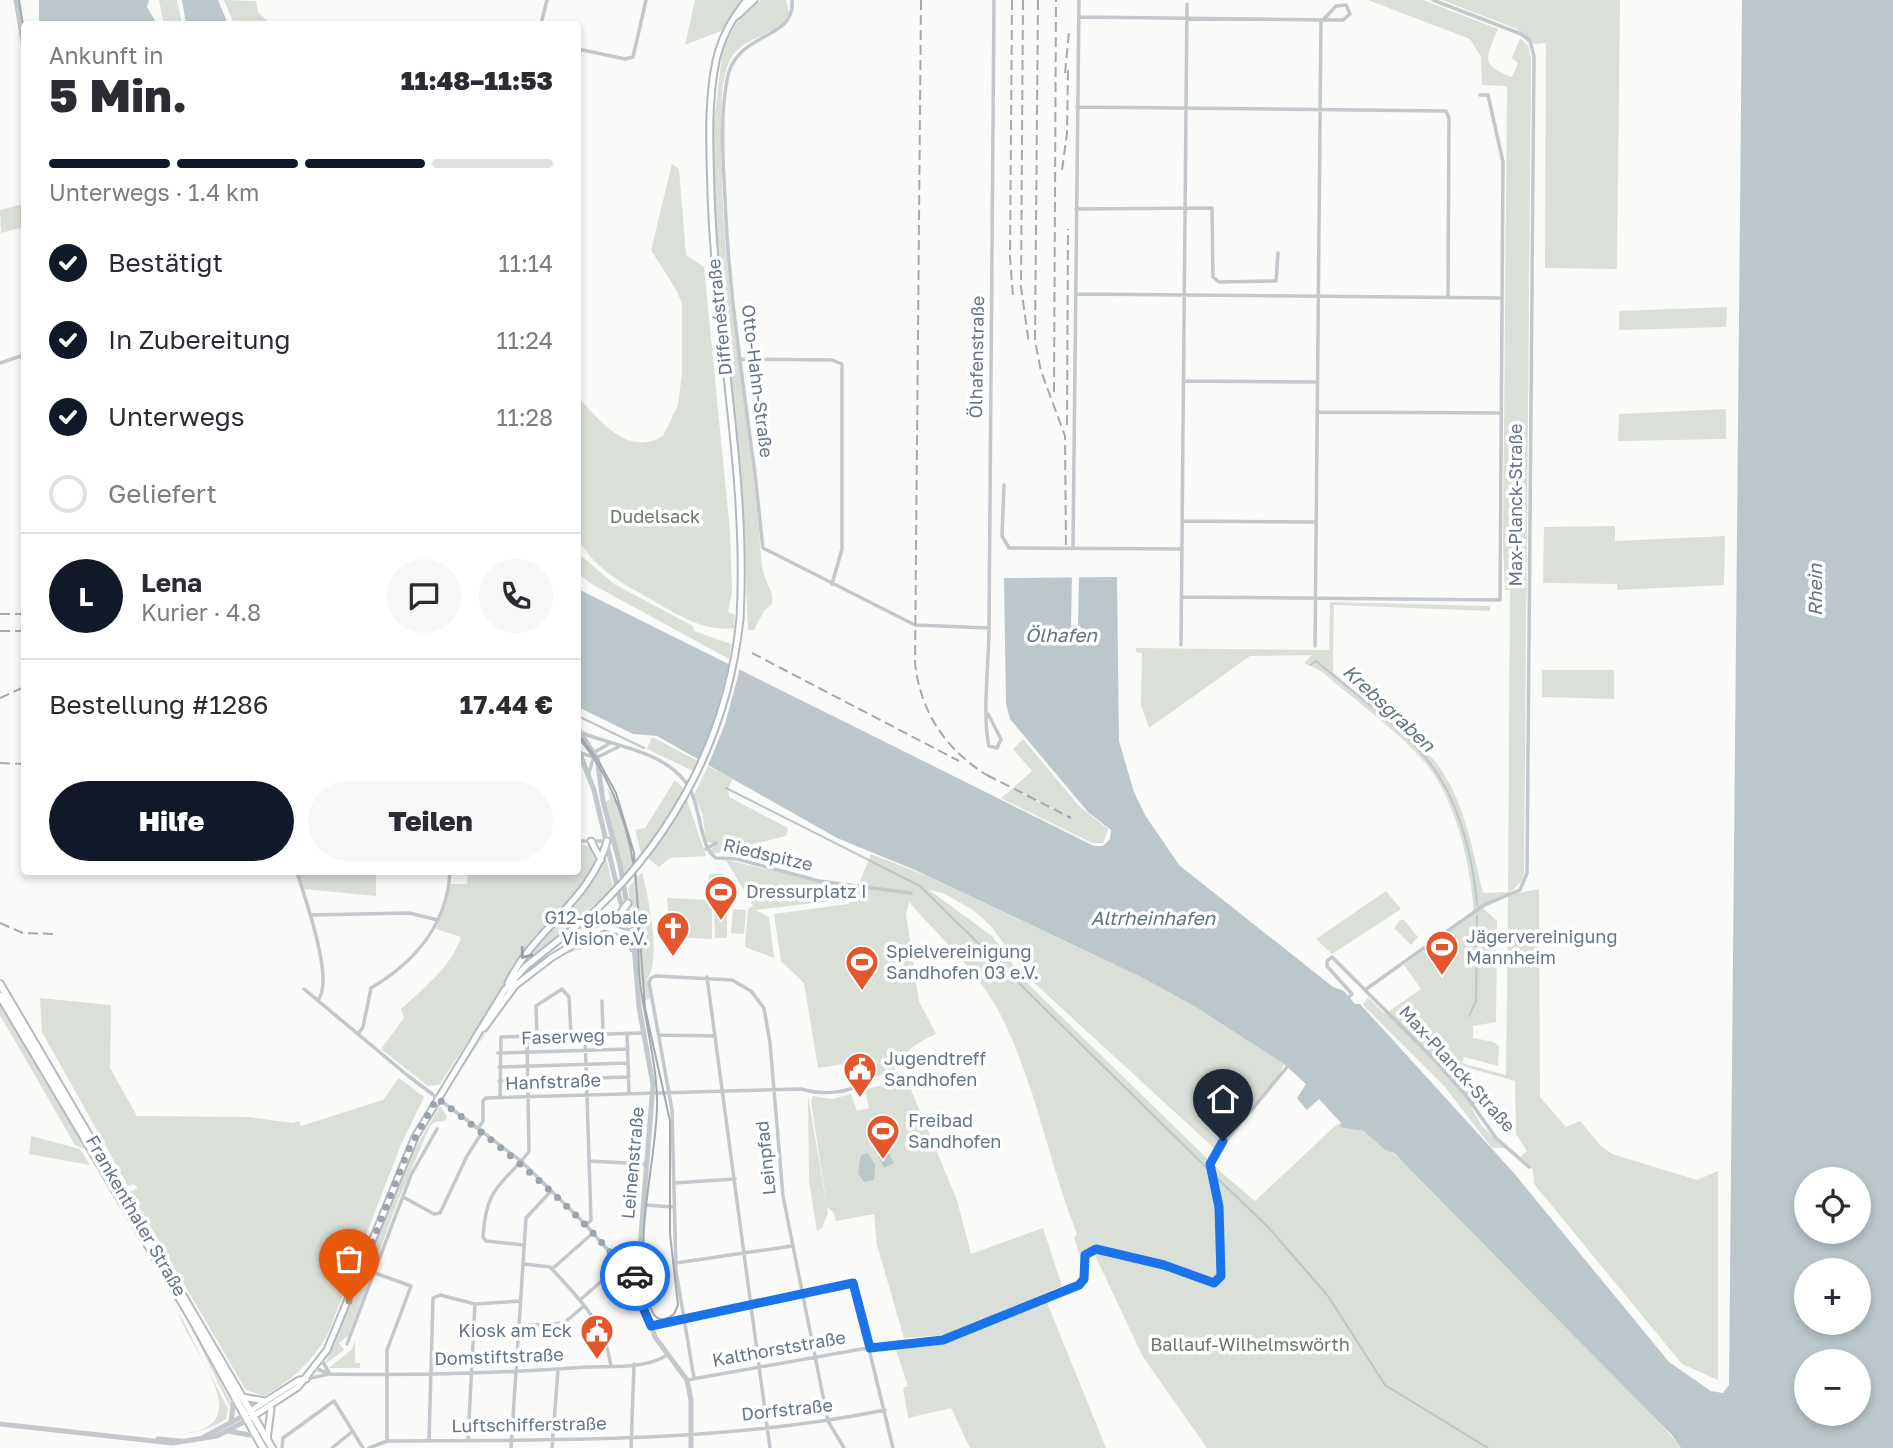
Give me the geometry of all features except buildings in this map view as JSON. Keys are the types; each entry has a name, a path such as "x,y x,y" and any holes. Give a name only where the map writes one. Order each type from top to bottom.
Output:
{"main road":[{"name":"Diffenéstraße","path":"538,959 595,911 629,876 660,836 703,764 724,704 740,620 740,513 714,257 710,160 716,63 725,32 747,0"},
{"name":"Diffenéstraße","path":"734,18 754,0"},
{"path":"245,1418 270,1405 306,1379 321,1359 358,1281 415,1138 437,1098 479,1033 524,954 586,886 610,840"},
{"path":"591,841 601,861"},
{"path":"516,985 551,958 605,927 628,903"},
{"path":"605,927 628,934"},
{"path":"504,991 538,959"},
{"path":"479,1033 538,959"},
{"name":"Frankenthaler Straße","path":"0,984 272,1448"},
{"name":"Frankenthaler Straße","path":"0,996 186,1310 263,1448"},
{"path":"242,1397 270,1405"},
{"path":"267,1440 270,1405"}],"street":[{"path":"16,0 21,29"},
{"path":"542,21 547,0"},
{"path":"581,50 625,60 632,57 646,0"},
{"name":"Ölhafenstraße","path":"988,714 1001,738 996,748 989,746 988,741 988,714 994,0"},
{"path":"1073,547 1079,0"},
{"name":"Max-Planck-Straße","path":"1365,990 1484,905 1520,890 1527,873 1534,56 1530,41 1521,34 1433,0"},
{"name":"Otto-Hahn-Straße","path":"791,1 792,15 786,24 742,48 735,57 727,80 726,224 739,359 764,548 915,625 989,628"},
{"path":"1181,645 1187,4"},
{"path":"1079,17 1322,20 1343,20 1350,14 1349,9 1346,5 1336,6 1322,20 1315,646"},
{"path":"1182,597 1500,600 1503,162 1488,95 1480,95"},
{"path":"1077,107 1446,111 1449,118 1448,297"},
{"path":"1076,209 1207,207 1214,212 1215,281 1276,281 1278,253"},
{"path":"1076,295 1501,298"},
{"path":"0,362 21,356"},
{"path":"739,359 832,360 842,365 842,549 832,584"},
{"path":"1184,381 1317,382"},
{"path":"1317,412 1501,413"},
{"path":"1004,485 1002,536 1006,545 1013,549 1182,549"},
{"path":"1182,521 1316,522"},
{"name":"Riedspitze","path":"581,731 654,759 684,780 701,817 706,849 716,858 737,859 820,881 911,893"},
{"path":"581,733 594,756 634,960"},
{"path":"589,774 594,756 610,743"},
{"path":"581,751 594,756 619,747"},
{"path":"581,757 589,774 628,903 634,960"},
{"path":"581,841 610,840"},
{"name":"Riedspitze","path":"706,849 716,843"},
{"path":"298,875 321,966 323,992 318,1000"},
{"path":"358,1034 365,1020 369,992 407,962 438,920 449,875"},
{"path":"310,915 409,913 438,920"},
{"name":"Max-Planck-Straße","path":"1348,998 1352,994 1327,966 1327,961 1332,957 1468,1097 1496,1138 1529,1167"},
{"name":"Leinenstraße","path":"634,960 653,1093 636,1276 641,1303 651,1326 667,1355 687,1380"},
{"path":"706,977 769,1426 769,1448"},
{"name":"Leinpfad","path":"659,1035 650,978 706,977 732,980 758,998 767,1020 783,1196 792,1246 828,1421 844,1448"},
{"path":"304,989 437,1098 521,1161 621,1264 636,1276"},
{"path":"537,1036 536,1006 562,989 569,997 571,1035"},
{"path":"602,1002 603,1034"},
{"path":"627,1033 629,1093"},
{"path":"500,1097 499,1038 643,1033"},
{"path":"585,1034 591,1220 586,1225"},
{"path":"694,1378 683,1321 677,1263 673,1207 672,1110 659,1035 715,1037"},
{"path":"524,1245 486,1241 482,1237 487,1200 496,1186 529,1150 527,1036"},
{"name":"Faserweg","path":"498,1053 628,1049"},
{"path":"499,1067 628,1063"},
{"name":"Kalthorststraße","path":"687,1380 870,1348 943,1340 1079,1285 1084,1279 1085,1255 1096,1249 1164,1265 1214,1283 1221,1276 1219,1207 1210,1164 1219,1147 1287,1067"},
{"path":"499,1081 629,1077"},
{"name":"Hanfstraße","path":"479,1127 483,1121 483,1101 500,1097 773,1090 833,1092 866,1081"},
{"path":"346,1344 403,1197 427,1143 437,1129"},
{"path":"403,1197 434,1214 440,1213 467,1156 483,1131"},
{"path":"589,1161 648,1164"},
{"path":"674,1183 735,1179"},
{"path":"511,1448 526,1218 551,1190"},
{"path":"643,1205 673,1207"},
{"path":"552,1269 593,1233"},
{"path":"677,1263 792,1246"},
{"path":"523,1264 552,1269 580,1300 603,1334 611,1366"},
{"path":"580,1300 621,1264"},
{"path":"375,1273 411,1286 387,1350 387,1441"},
{"path":"651,1326 853,1283 886,1409 893,1448"},
{"path":"429,1440 433,1298 440,1295 475,1304 521,1301"},
{"path":"468,1440 475,1304"},
{"path":"519,1326 564,1323 585,1306"},
{"name":"Domstiftstraße","path":"330,1374 429,1374 558,1369 656,1362 667,1355"},
{"path":"321,1359 330,1374"},
{"path":"631,1448 634,1364"},
{"path":"314,1368 330,1374"},
{"path":"552,1448 558,1369"},
{"path":"306,1379 330,1374"},
{"path":"687,1380 691,1395 691,1448"},
{"path":"231,1422 234,1399"},
{"path":"282,1448 281,1441 334,1401 363,1448"},
{"name":"Dorfstraße","path":"691,1435 828,1421 886,1409"},
{"path":"204,1437 231,1422 245,1418"},
{"path":"0,1424 181,1445 228,1430 245,1418"},
{"path":"228,1430 256,1436"},
{"path":"332,1448 353,1431"},
{"name":"Luftschifferstraße","path":"369,1448 387,1441 553,1440 691,1435"}],"green space":[{"path":"159,0 177,0 181,21 163,21"},
{"path":"224,0 256,1 258,12 268,21 233,21"},
{"path":"695,0 743,0 721,31 685,45"},
{"path":"761,0 786,0 789,13 777,27 742,46 735,53 726,71 722,100 722,191 730,292 762,562 772,600 754,630 748,630 743,502 714,187 714,122 723,48 739,19"},
{"path":"1368,0 1423,0 1498,29 1488,59 1494,68 1512,77 1518,63 1512,58 1520,38 1528,46 1531,58 1524,872 1522,880 1508,895 1539,889 1540,1097 1566,1127 1580,1121 1600,1145 1612,1154 1697,1180 1718,1171 1718,1380 1682,1364 1534,1184 1533,1170 1520,1157 1527,1151 1516,1134 1515,1081 1451,1063 1446,1067 1477,1102 1471,1107 1482,1126 1505,1148 1492,1148 1445,1087 1363,1005 1368,997 1385,1014 1421,989 1404,965 1474,914 1467,863 1458,828 1438,781 1416,752 1321,671 1304,663 1312,655 1250,656 1149,728 1141,705 1142,653 1136,652 1136,648 1329,650 1330,602 1490,606 1490,611 1334,605 1333,672 1434,760 1453,790 1460,807 1483,893 1508,892 1510,590 1505,590 1503,545 1507,86 1482,85 1481,57 1470,39","holes":["1508,896 1506,1075 1462,1063 1464,1057 1498,1066 1499,1047 1494,1042 1473,1038 1473,1026 1496,1022 1497,921 1483,908"]},
{"path":"1442,0 1620,0 1617,269 1545,268 1546,43 1534,44 1517,29"},
{"name":"Dudelsack","path":"672,164 679,169 686,255 704,267 730,532 732,592 728,612 735,615 734,628 704,626 676,614 605,570 581,544 581,400 616,434 638,442 663,436 678,405 682,373 682,304 677,291 651,250"},
{"path":"21,205 21,228 1,233 0,210"},
{"path":"1727,307 1726,327 1619,330 1619,311"},
{"path":"1726,409 1726,439 1618,441 1619,414"},
{"path":"1615,526 1615,541 1725,536 1724,585 1617,590 1617,584 1543,583 1544,527"},
{"name":"Dudelsack","path":"581,556 614,584 693,626 694,631 731,644 729,659 590,583 581,576"},
{"path":"1542,670 1614,670 1614,699 1542,697"},
{"path":"652,737 698,761 693,771 647,749"},
{"path":"1023,739 1079,806 1108,829 1103,843 1092,843 1001,798 1012,789 1071,818 1013,788 1032,771 1013,749"},
{"path":"708,766 733,779 728,788 729,797 788,828 786,836 713,854 711,850 716,844 706,842 703,816 694,795"},
{"path":"675,780 683,788 706,856 670,858 659,867 641,853 635,830 645,828"},
{"path":"607,787 621,814 633,864 624,874 606,802 610,799"},
{"path":"581,844 594,848 598,863 584,884 521,954 499,994 439,1085 428,1086 381,1049 404,1018 401,1009 436,976 457,948 461,937 436,929 451,884 467,884 468,875 581,875"},
{"name":"Ballauf-Wilhelmswörth","path":"871,854 925,875 1143,978 1194,1006 1284,1064 1278,1077 1215,1149 1032,981 990,925 973,910 943,893 929,890 992,936 1026,982 1222,1173 1255,1201 1336,1125 1346,1120 1363,1129 1413,1170 1663,1426 1681,1448 1207,1448 1143,1357 1092,1249 1081,1259 1074,1237 1077,1234 1032,1092 998,1010 968,967 909,902 906,914 919,1001 936,1034 910,1049 893,1072 871,1078 868,1074 854,1075 851,1063 818,1068 804,983 781,961 774,914 848,904 856,898 755,910 769,917 774,958 745,947 748,909 752,906 755,909 726,860 857,889"},
{"path":"606,857 613,888 511,979 529,951 588,887"},
{"path":"642,872 654,943 647,979 651,999 644,1000 628,888"},
{"path":"709,874 722,874 733,887 733,901 722,905 708,894"},
{"path":"299,875 376,875 376,896 304,889"},
{"path":"1386,891 1401,909 1332,954 1316,939"},
{"path":"667,898 712,900 712,939 670,937"},
{"name":"Dressurplatz I","path":"714,906 727,907 727,938 715,938"},
{"path":"733,909 746,910 744,934 731,933"},
{"path":"1400,920 1404,920 1418,937 1411,945 1394,928"},
{"path":"607,929 618,931 619,935 563,955 530,977 558,954 581,940"},
{"path":"0,976 244,1393 254,1397 243,1394"},
{"path":"40,998 111,1005 110,1068 137,1116 248,1117 292,1123 299,1121 301,1126 383,1100 399,1078 424,1097 400,1147 327,1336 300,1370 264,1396 246,1390 130,1192 138,1188 134,1184 128,1186 42,1032"},
{"path":"509,1000 461,1069 491,1024"},
{"path":"0,1002 42,1066 187,1316 231,1403 231,1409 188,1321 88,1150 75,1145 0,1015"},
{"path":"906,1078 957,1200 971,1254 1043,1228 1062,1286 946,1335 904,1338 877,1245 874,1214 836,1221 834,1213 827,1207 811,1101 813,1096 832,1099 851,1094 857,1111 869,1108 865,1090"},
{"path":"808,1096 828,1213 822,1228 817,1231 809,1181"},
{"path":"440,1106 447,1116 445,1121 435,1122 430,1126 399,1198 348,1336 339,1343 344,1350 325,1364 406,1164"},
{"path":"31,1136 80,1149 90,1165 29,1154"},
{"path":"1046,1300 1106,1448 970,1448 951,1408 908,1418 903,1388 908,1386 895,1347 943,1341"},
{"path":"179,1313 203,1360 183,1324"},
{"path":"355,1341 355,1363 360,1363 360,1368 329,1368 352,1349"},
{"path":"210,1373 228,1409 226,1419 203,1430 179,1435 210,1425 218,1415 219,1401"}],"water":[{"path":"39,0 149,0 147,7 155,21 39,21"},
{"path":"182,0 218,0 227,21 186,21"},
{"path":"1742,0 1893,0 1893,1448 1681,1448 1671,1434 1394,1153 1384,1149 1364,1131 1340,1127 1342,1124 1319,1099 1307,1110 1297,1098 1306,1084 1284,1064 1194,1006 1143,978 915,870 837,838 657,736 633,734 581,708 581,590 1094,846 1103,846 1110,839 1111,830 1088,812 1010,719 1006,704 1004,578 1117,577 1119,741 1134,792 1145,815 1179,865 1333,987 1344,991 1355,1004 1360,1004 1513,1172 1669,1362 1711,1391 1723,1393 1729,1385"},
{"path":"879,1134 894,1163 884,1168 870,1139"},
{"path":"868,1153 875,1165 874,1180 864,1182 858,1173 861,1155"}],"pier":[{"path":"1072,574 1079,574 1078,626 1071,625"},
{"path":"730,660 740,665 738,676 725,724 707,768 698,763 714,722"}],"waterway":[{"name":"Krebsgraben","path":"1310,665 1316,661 1400,731 1429,762 1448,792 1461,823 1470,856 1477,905"},
{"path":"581,717 644,748"},
{"path":"726,788 920,886 1211,1172"},
{"name":"Krebsgraben","path":"1469,1016 1476,1001 1477,916"},
{"path":"1215,1176 1268,1227 1328,1296 1385,1385 1488,1448"}],"tram line":[{"path":"19,0 22,21"},
{"path":"581,738 598,760 616,793 634,853 637,902"},
{"path":"581,741 604,776 622,817 629,839 637,902"},
{"path":"637,902 638,909"},
{"path":"637,902 638,909"},
{"path":"638,909 645,1008 670,1121 670,1234 678,1305 674,1314 666,1319 659,1319 651,1309 643,1256 645,1213 656,1129 657,1092 640,982 638,909"}],"railway":[{"path":"921,0 915,663 924,700 940,732 964,758 995,780"},
{"path":"1012,0 1010,258 1013,296"},
{"path":"1023,0 1021,287 1029,344"},
{"path":"1038,0 1035,341 1041,371 1065,436 1066,546"},
{"path":"1054,392 1056,0"},
{"path":"1065,73 1069,32"},
{"path":"1062,170 1067,133 1068,68"},
{"path":"1067,425 1068,229"},
{"path":"0,614 21,614"},
{"path":"0,631 21,631"},
{"path":"752,653 959,761"},
{"path":"0,698 21,688"},
{"path":"0,763 21,764"},
{"path":"987,775 1071,818"},
{"path":"0,923 23,933 55,934"}],"way so far":[{"path":"349,1301 408,1151 437,1098 521,1161 586,1225 627,1272 635,1276"}],"place":[{"name":"Dressurplatz I","path":"721,922"},
{"name":"G12-globale Vision e.V.","path":"673,958"},
{"name":"Jägervereinigung Mannheim","path":"1442,977"},
{"name":"Spielvereinigung Sandhofen 03 e.V.","path":"862,992"},
{"name":"Jugendtreff Sandhofen","path":"860,1099"},
{"name":"Freibad Sandhofen","path":"883,1161"},
{"name":"Kiosk am Eck","path":"597,1361"}],"route":[{"path":"635,1276 641,1303 651,1326 853,1283 870,1348 912,1341 943,1340 1079,1285 1084,1279 1085,1255 1090,1250 1102,1249 1164,1265 1214,1283 1219,1281 1221,1276 1219,1207 1210,1164 1214,1152 1223,1141"}],"water label":[{"name":"Rhein","path":"1815,590"},
{"name":"Ölhafen","path":"1061,635"},
{"name":"Altrheinhafen","path":"1153,918"}]}
